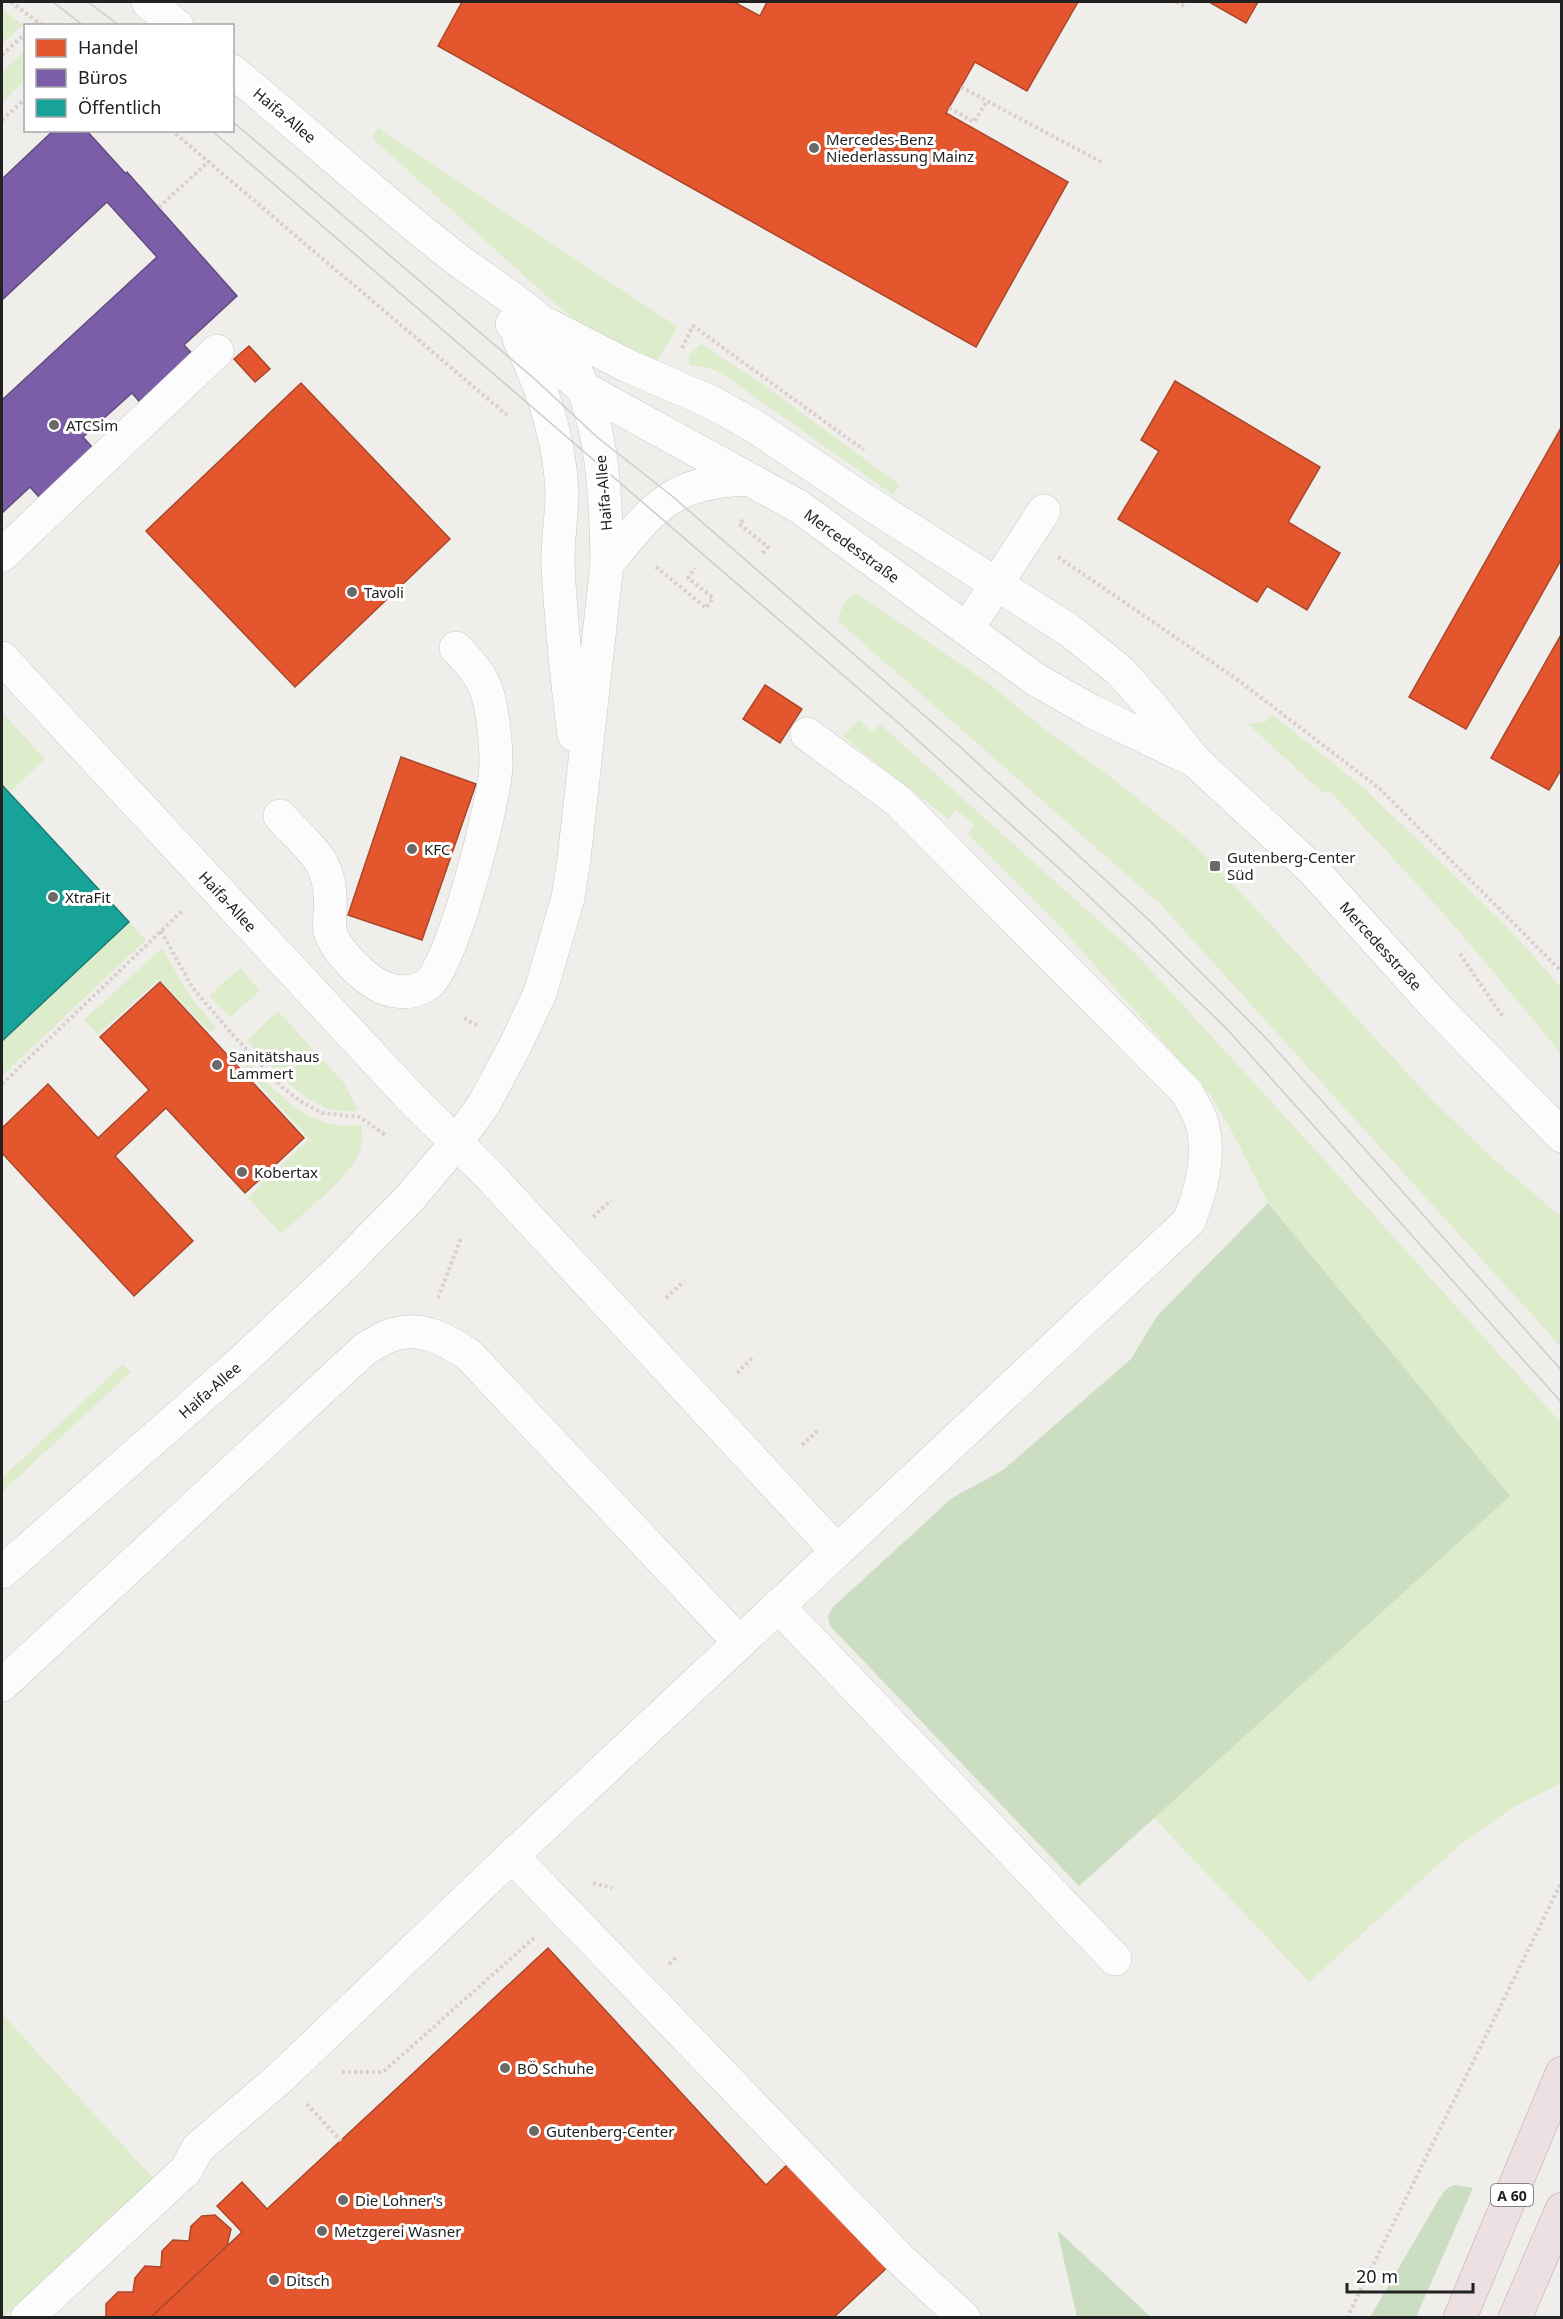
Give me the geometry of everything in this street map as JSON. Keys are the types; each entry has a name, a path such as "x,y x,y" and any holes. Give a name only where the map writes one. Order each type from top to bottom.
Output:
{"highway":[{"name":"A 60","path":"1460,2318 1562,2073"},
{"path":"1515,2318 1562,2209"}],"street":[{"path":"148,2 175,24"},
{"name":"Haifa-Allee","path":"234,73 528,323 526,354 550,421 557,448 562,493 558,562 562,634 582,794"},
{"name":"Mercedesstraße","path":"528,323 539,352 583,388 798,506 1035,679 1091,711 1195,761"},
{"name":"Mercedesstraße","path":"528,323 711,402 754,426 864,500 1069,630 1120,671 1195,761 1312,870 1440,1011 1562,1136"},
{"path":"2,555 217,351"},
{"name":"Haifa-Allee","path":"2,1572 239,1364 336,1273 410,1198 456,1143 484,1104 515,1046 540,993 568,898 582,794 607,564 606,518 597,436 583,388"},
{"path":"562,493 574,468 597,436 627,414 665,404 711,402"},
{"path":"607,564 638,526 672,496 697,485 718,480 748,479"},
{"path":"967,629 1036,523"},
{"path":"280,816 322,862 329,882 330,930 340,952 372,982 387,989 405,992 417,990 430,983 442,964 475,867 489,817 496,765 488,693 480,677 456,648"},
{"name":"Haifa-Allee","path":"2,658 410,1097 456,1143"},
{"path":"27,2318 186,2170 198,2148 281,2077 512,1856 1189,1221 1200,1193 1205,1160 1203,1126 1187,1092 897,800 807,734"},
{"path":"456,1143 487,1173 837,1551"},
{"path":"2,1685 366,1348 395,1334 425,1332 442,1338 469,1355 740,1643"},
{"path":"778,1606 1115,1959"},
{"path":"512,1856 898,2258 964,2318"}],"path":[{"path":"10,2 41,24"},
{"path":"1176,2 1184,6"},
{"path":"35,24 38,21"},
{"path":"2,55 24,35"},
{"path":"961,87 1101,162"},
{"path":"2,120 24,100"},
{"path":"949,108 975,122 987,101"},
{"path":"173,132 509,418"},
{"path":"159,207 208,162"},
{"path":"1036,523 1379,788 1562,972"},
{"path":"739,524 768,547 761,555"},
{"path":"656,567 706,608 713,598 688,578 696,568"},
{"path":"2,1084 211,883"},
{"path":"161,931 192,987 282,1087 300,1101 322,1113 360,1117 385,1135"},
{"path":"593,1217 611,1200"},
{"path":"425,1332 461,1238"},
{"path":"666,1298 684,1281"},
{"path":"737,1374 753,1357"},
{"path":"802,1444 818,1430"},
{"path":"1347,2318 1562,1881"},
{"path":"594,1882 612,1888"},
{"path":"338,2072 383,2072 538,1934"},
{"path":"304,2102 341,2140"}],"green space":[{"path":"2,9 23,25 2,44"},
{"path":"24,52 24,81 2,103 2,72"},
{"path":"378,128 678,327 656,361 588,330 552,301 372,138"},
{"path":"701,344 761,383 900,485 893,495 721,373 689,365 689,355"},
{"path":"855,593 987,682 1048,732 1106,773 1189,840 1231,882 1433,1101 1498,1163 1561,1217 1561,1347 1161,905 838,621 843,605"},
{"path":"2,712 45,759 9,793 2,785"},
{"path":"1273,715 1363,787 1508,928 1561,987 1561,1054 1448,919 1359,822 1328,790 1324,794 1248,724 1265,722"},
{"path":"859,720 872,732 880,724 1136,954 1561,1423 1561,1783 1512,1808 1461,1844 1309,1982 1153,1817 1509,1496 1268,1203 1235,1137 1211,1096 1058,924 968,834 974,824 956,810 948,819 843,736"},
{"path":"129,922 146,940 2,1076 2,1041"},
{"path":"162,948 192,999 216,1027 210,1032 159,979 98,1034 84,1020"},
{"path":"240,968 260,990 230,1018 209,996"},
{"path":"278,1011 345,1084 358,1111 334,1110 309,1099 286,1081 247,1040"},
{"path":"237,1049 276,1091 311,1117 328,1124 361,1125 359,1153 346,1173 281,1234 248,1198 309,1139 232,1054"},
{"path":"1268,1203 1510,1496 1079,1886 830,1626 828,1616 833,1607 952,1498 1003,1470 1131,1359 1157,1316"},
{"path":"123,1364 131,1372 2,1492 2,1478"},
{"path":"2,2014 153,2178 3,2318 2,2317"},
{"path":"1454,2185 1473,2188 1416,2317 1370,2317 1439,2199 1446,2189"},
{"path":"1057,2230 1151,2317 1077,2317"}],"building: Handel":[{"name":"Mercedes-Benz Niederlassung Mainz","path":"462,2 734,2 760,16 767,2 1078,2 1027,91 975,62 946,113 1068,182 976,347 438,46"},
{"path":"1209,2 1258,2 1246,23"},
{"path":"249,346 270,369 255,382 234,359"},
{"path":"1175,381 1320,467 1288,522 1340,553 1307,610 1267,586 1257,602 1118,519 1159,451 1141,440"},
{"path":"301,383 450,539 295,687 146,531"},
{"path":"1562,426 1562,558 1466,729 1409,697"},
{"path":"1562,633 1562,768 1549,790 1491,758"},
{"path":"765,685 802,709 780,743 743,719"},
{"name":"KFC","path":"401,757 476,784 422,940 348,915"},
{"path":"160,982 304,1138 245,1193 166,1108 115,1156 193,1241 134,1296 2,1153 2,1128 48,1084 98,1138 149,1090 100,1037"},
{"name":"Gutenberg-Center","path":"548,1948 766,2185 793,2159 890,2265 833,2318 150,2318 242,2232 217,2206 242,2182 267,2209"},
{"path":"215,2215 231,2229 227,2246 150,2318 106,2318 106,2304 118,2292 133,2292 135,2278 145,2266 161,2267 162,2251 173,2240 189,2241 191,2226 202,2216"}],"building: Büros":[{"path":"52,132 88,132 126,174 127,172 237,296 184,345 202,364 149,413 132,393 83,437 101,457 47,506 30,487 2,513 2,400 157,257 107,202 2,300 2,179"}],"building: Öffentlich":[{"name":"XtraFit","path":"2,785 129,922 2,1041"}],"tram line":[{"path":"53,2 81,24"},
{"path":"88,2 117,24"},
{"path":"234,123 537,381 597,437 672,496 957,744 1150,921 1264,1036 1562,1371"},
{"path":"213,132 902,726 1073,881 1226,1028 1562,1403"}],"place":[{"name":"Mercedes-Benz Niederlassung Mainz","path":"814,148"},
{"name":"ATCSim","path":"54,425"},
{"name":"Tavoli","path":"352,592"},
{"name":"KFC","path":"412,849"},
{"name":"Gutenberg-Center Süd","path":"1215,866"},
{"name":"XtraFit","path":"53,897"},
{"name":"Sanitätshaus Lammert","path":"217,1065"},
{"name":"Kobertax","path":"242,1172"},
{"name":"BÖ Schuhe","path":"505,2068"},
{"name":"Gutenberg-Center","path":"534,2131"},
{"name":"Die Lohner's","path":"343,2200"},
{"name":"Metzgerei Wasner","path":"322,2231"},
{"name":"Ditsch","path":"274,2280"}]}
